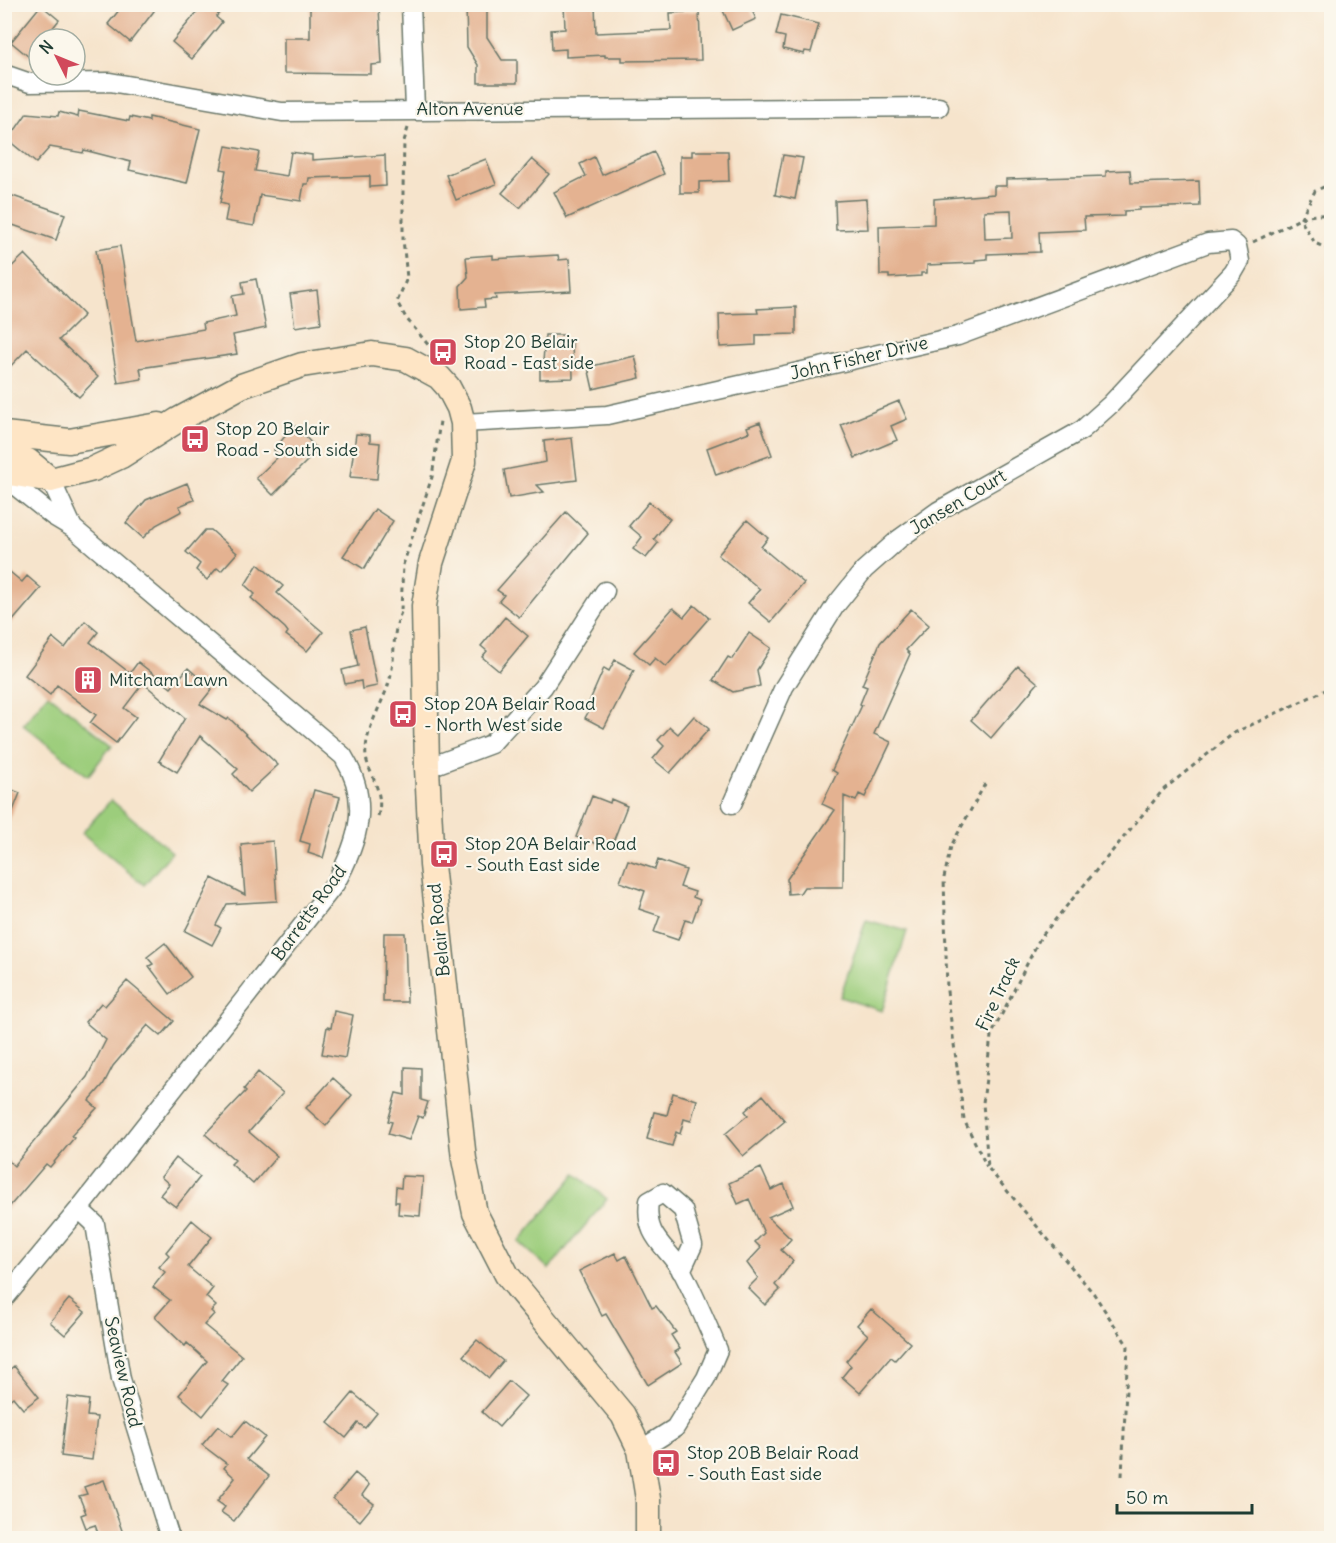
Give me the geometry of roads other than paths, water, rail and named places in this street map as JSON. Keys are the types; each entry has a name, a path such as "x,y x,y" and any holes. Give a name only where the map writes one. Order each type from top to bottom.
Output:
{"main road":[{"name":"Belair Road","path":"4,475 51,480 93,469 122,456 178,420 241,386 302,365 372,354 406,359 439,377 448,387 459,408 463,423 464,461 431,563 413,608 427,768 432,865 464,1160 475,1213 507,1275 624,1415 640,1450 648,1499 648,1539"},
{"name":"Belair Road","path":"4,434 31,439 69,441 136,431 178,420"},
{"path":"4,453 28,461 51,480"}],"street":[{"path":"411,4 415,109"},
{"name":"Alton Avenue","path":"4,74 30,83 110,82 282,112 415,109 939,107"},
{"name":"John Fisher Drive","path":"463,423 607,415 958,336 1208,243 1231,242 1238,250"},
{"name":"Jansen Court","path":"732,804 784,687 835,606 864,570 899,539 938,511 1082,430 1111,404 1233,273 1240,261 1238,250"},
{"name":"Barretts Road","path":"4,475 53,516 73,528 343,756 354,774 360,801 350,857 335,884 79,1209 4,1299"},
{"name":"Barretts Road","path":"51,480 73,528"},
{"path":"427,768 490,744 543,687 604,591"},
{"name":"Seaview Road","path":"79,1209 95,1224 121,1379 170,1539"},
{"path":"640,1450 675,1428 706,1378 717,1350 681,1271"}],"place":[{"name":"Stop 20 Belair Road - East side","path":"443,352"},
{"name":"Stop 20 Belair Road - South side","path":"195,439"},
{"name":"Mitcham Lawn","path":"88,680"},
{"name":"Stop 20A Belair Road - North West side","path":"403,714"},
{"name":"Stop 20A Belair Road - South East side","path":"444,854"},
{"name":"Stop 20B Belair Road - South East side","path":"666,1463"}]}
